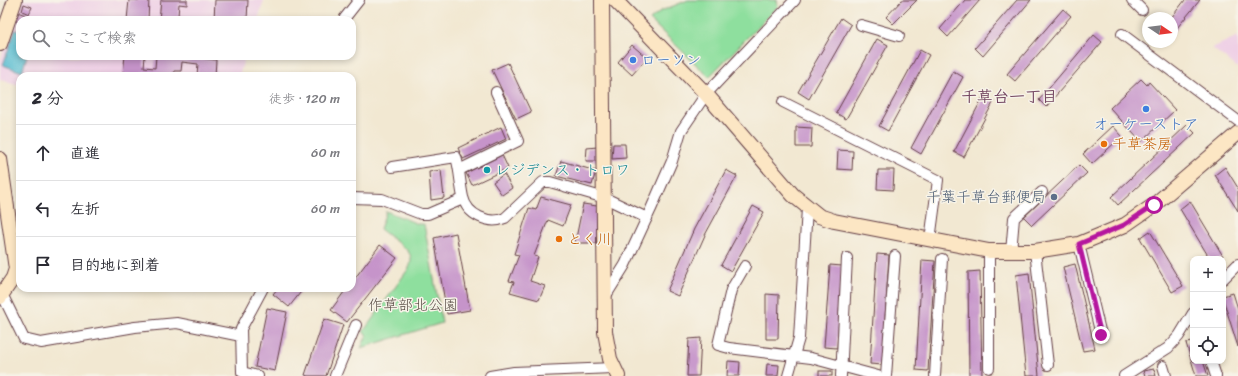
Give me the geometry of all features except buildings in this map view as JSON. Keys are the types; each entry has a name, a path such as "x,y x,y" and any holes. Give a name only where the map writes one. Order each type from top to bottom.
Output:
{"street":[{"path":"0,44 15,0"},
{"path":"346,16 359,0"},
{"path":"490,376 514,372 616,372 607,346 604,299 605,198 602,0"},
{"path":"615,0 706,94 793,195 807,208 819,216 834,221 989,252 1035,251 1079,244 1124,225 1154,205 1238,132"},
{"path":"604,299 625,265 647,218 672,161 681,131 706,94 795,0"},
{"path":"1132,0 1142,10"},
{"path":"860,24 900,36"},
{"path":"1122,34 1238,121"},
{"path":"459,170 518,141 496,92"},
{"path":"783,102 938,180 930,240"},
{"path":"392,167 456,157 463,199 478,216 487,220 498,221 505,218 543,182 550,182 605,198 647,218"},
{"path":"0,159 3,205 16,269 13,278 1,296 24,339 41,343 135,327 177,323 241,336"},
{"path":"1011,252 1014,218 1042,192"},
{"path":"356,198 382,199 421,214 428,214 463,199"},
{"path":"788,376 799,338 807,208"},
{"path":"1079,244 1101,335"},
{"path":"1035,251 1048,366"},
{"path":"989,252 989,368"},
{"path":"886,376 894,256"},
{"path":"841,371 847,258"},
{"path":"935,376 942,259"},
{"path":"1226,276 1238,264"},
{"path":"744,266 731,290 718,345 729,348 811,358 841,371 878,376"},
{"path":"258,376 242,372 241,336 242,329 261,292"},
{"path":"1124,376 1168,348 1179,336 1190,318"},
{"path":"335,376 356,325"},
{"path":"1212,364 1216,376"}],"shaded area":[{"path":"18,0 264,0 259,16 16,16 16,60 244,60 240,72 16,72 16,84 0,80 0,62"},
{"path":"1238,36 1238,68 1212,48"}],"green space":[{"path":"688,0 777,0 778,6 709,77 650,20 661,11"},
{"name":"作草部北公園","path":"386,211 418,224 424,224 442,323 361,348 367,335 363,332 409,268 411,263 411,256 409,252 380,229"}],"water":[{"path":"16,30 16,60 26,60 22,72 3,65"}],"place":[{"name":"ローソン","path":"633,60"},
{"name":"オーケーストア","path":"1146,109"},
{"name":"千草茶房","path":"1104,144"},
{"name":"レジデンス・トロワ","path":"487,170"},
{"name":"千葉千草台郵便局","path":"1054,197"},
{"name":"とく川","path":"559,239"}],"district":[{"name":"千草台一丁目","path":"1009,96"}],"route":[{"path":"1101,335 1079,244 1124,225 1154,205"}]}
